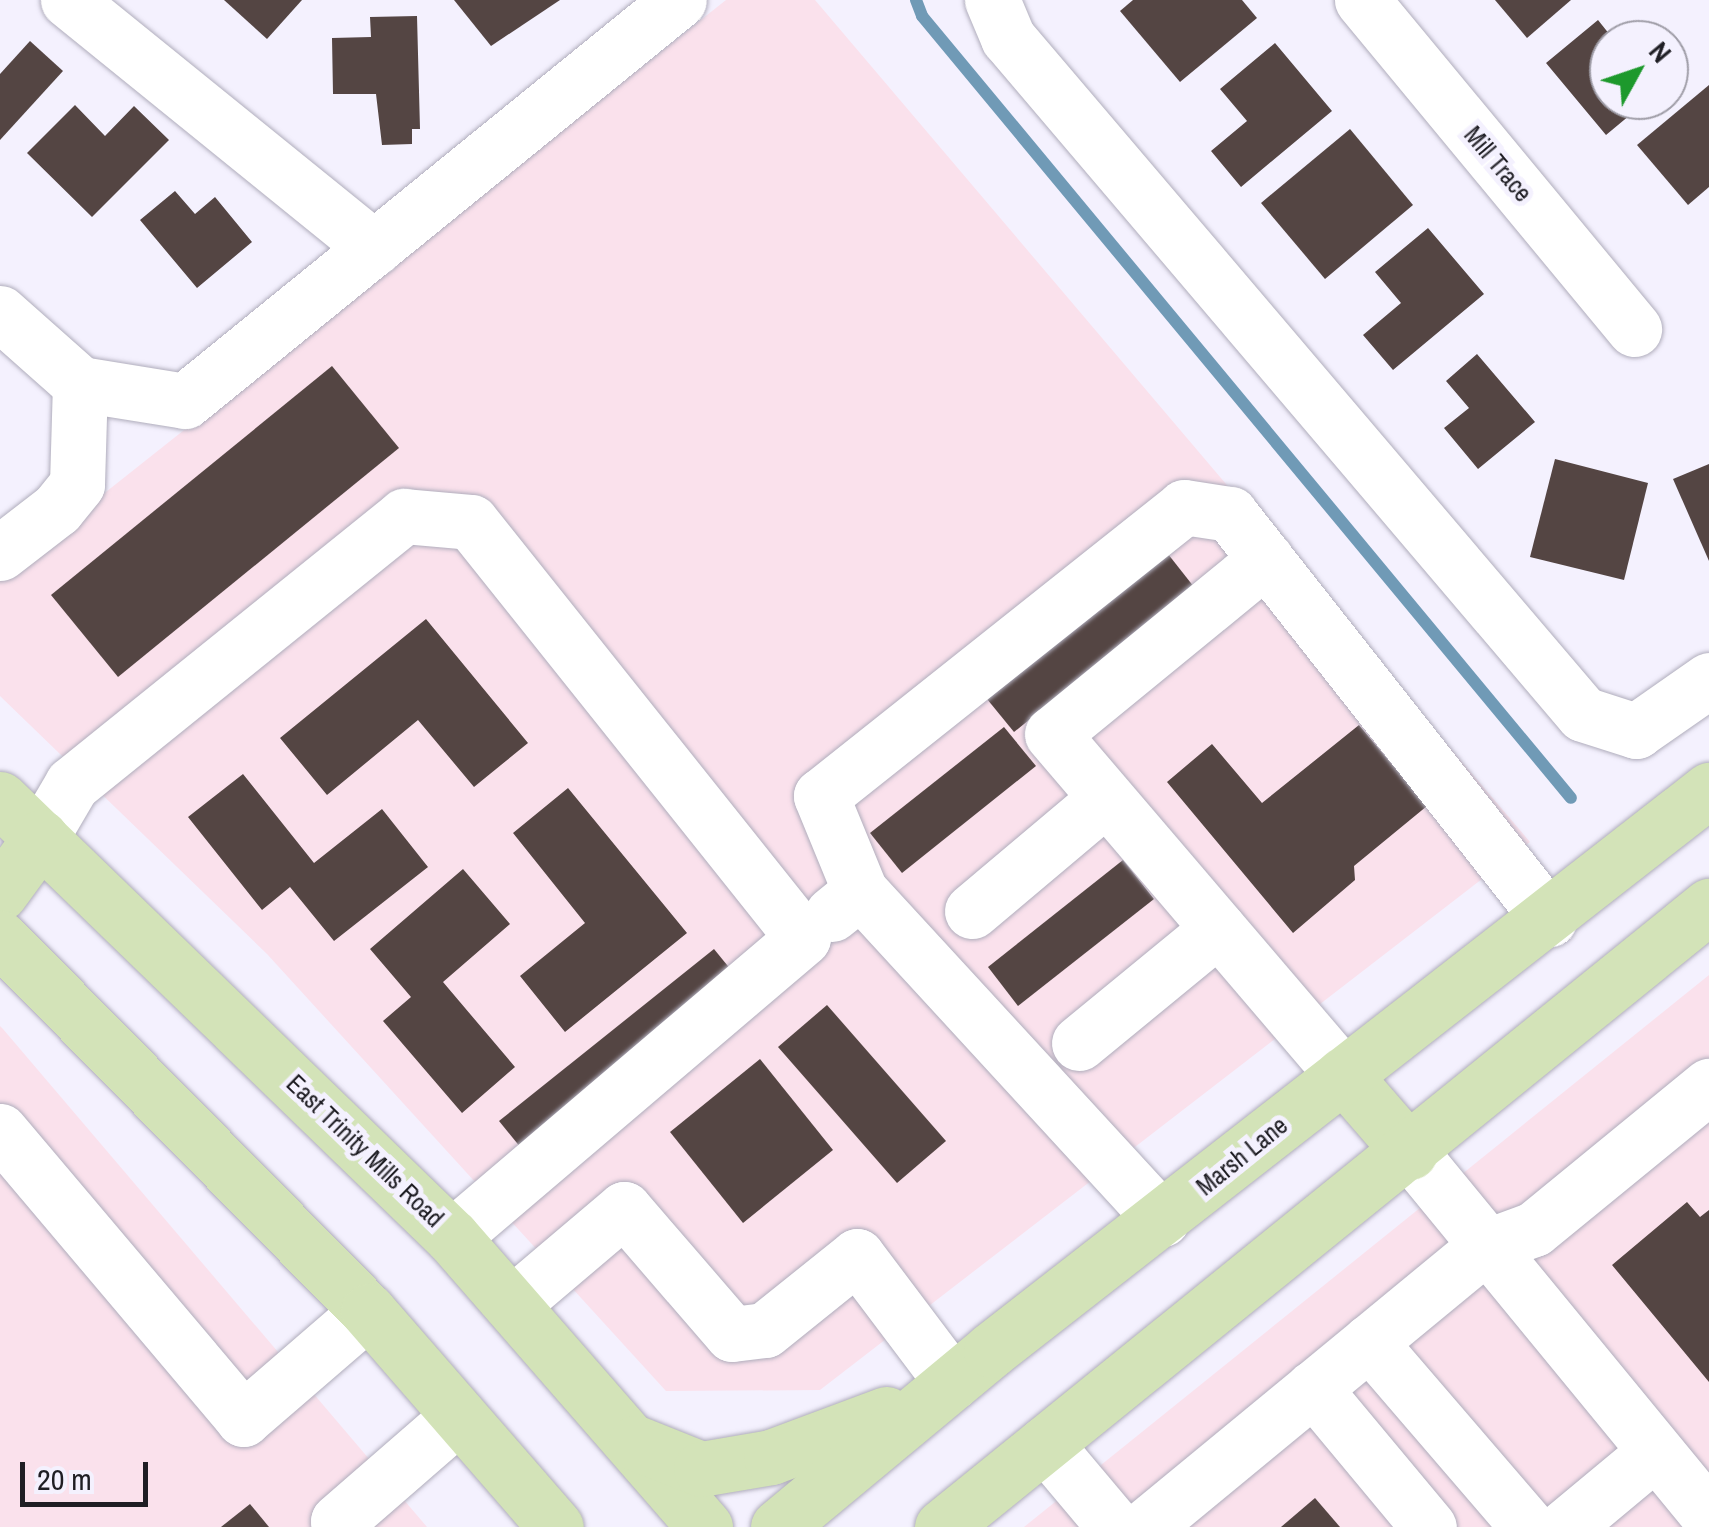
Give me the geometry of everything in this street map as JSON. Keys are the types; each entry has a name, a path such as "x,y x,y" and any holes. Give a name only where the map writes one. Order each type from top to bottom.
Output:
{"main road":[{"name":"Marsh Lane","path":"778,1527 952,1382 1549,919 1709,790"},
{"name":"East Trinity Mills Road","path":"0,799 452,1237 636,1443 705,1527"},
{"path":"0,892 41,836"},
{"path":"942,1527 1410,1152 1709,906"},
{"path":"0,938 368,1311 556,1527"},
{"path":"1343,1076 1410,1152"},
{"path":"636,1443 702,1469 771,1457 838,1437 952,1382"},
{"path":"506,1469 514,1527"}],"street":[{"path":"68,0 374,248"},
{"path":"0,313 80,384 185,401 679,0"},
{"path":"992,0 1008,38 1583,714 1636,731 1709,680"},
{"name":"Mill Trace","path":"1362,0 1634,329"},
{"path":"0,553 57,509 77,484 80,384"},
{"path":"1162,1219 860,891 822,796 1184,507 1230,514 1549,919"},
{"path":"41,836 72,784 404,516 471,522 803,938"},
{"path":"1266,558 1052,734 1343,1076"},
{"path":"972,911 1106,798"},
{"path":"452,1237 860,891"},
{"path":"1079,1043 1218,929"},
{"path":"1144,1527 1485,1247 1534,1229 1709,1086"},
{"path":"0,1131 244,1418 368,1311"},
{"path":"1410,1152 1709,1516"},
{"path":"512,1304 624,1210 732,1334 765,1330 857,1256 952,1382"},
{"path":"1369,1342 1528,1527"},
{"path":"1313,1388 1429,1527"},
{"path":"342,1527 338,1521 459,1416"},
{"path":"1045,1444 1115,1527"},
{"path":"1565,1527 1655,1452"}],"shaded area":[{"path":"726,0 815,0 1530,842 820,1390 666,1391 267,954 0,696 0,576"},
{"path":"1709,975 1709,1527 1024,1527"},
{"path":"0,1026 3,1029 427,1527 0,1527"}],"building":[{"path":"224,0 302,0 267,39"},
{"path":"454,0 560,0 491,46"},
{"path":"1133,0 1242,0 1257,18 1180,82 1120,11"},
{"path":"1495,0 1571,0 1527,38"},
{"path":"417,16 420,129 412,129 412,144 382,145 376,94 333,94 332,38 371,37 370,17"},
{"path":"1589,27 1589,115 1546,63"},
{"path":"30,41 63,71 0,140 0,74"},
{"path":"1275,43 1332,111 1241,187 1211,151 1247,121 1220,89"},
{"path":"1709,85 1709,187 1688,205 1637,145 1667,120 1689,120 1689,102"},
{"path":"75,105 105,136 134,106 169,140 92,217 27,153"},
{"path":"1594,120 1624,120 1606,135"},
{"path":"1350,129 1413,205 1325,279 1261,203"},
{"path":"175,191 195,214 215,197 252,242 197,288 140,220"},
{"path":"1428,228 1484,294 1393,370 1363,335 1401,303 1375,272"},
{"path":"1477,354 1535,422 1478,469 1444,428 1469,408 1446,381"},
{"path":"332,366 399,448 118,677 51,595"},
{"path":"1555,459 1648,483 1624,580 1530,557"},
{"path":"1709,464 1709,561 1673,479"},
{"path":"1168,554 1194,587 1014,732 987,699"},
{"path":"426,619 528,743 474,787 418,720 327,795 280,738"},
{"path":"1359,725 1427,806 1354,866 1355,880 1293,933 1167,782 1212,744 1262,803"},
{"path":"1004,727 1036,766 902,873 870,833"},
{"path":"243,774 314,863 382,809 428,867 334,941 290,887 262,910 188,817"},
{"path":"568,788 687,933 565,1032 520,976 585,923 513,833"},
{"path":"1123,860 1154,899 1018,1006 988,967"},
{"path":"463,869 510,924 443,982 515,1067 462,1113 383,1021 411,997 370,949"},
{"path":"714,949 736,976 521,1148 499,1121"},
{"path":"827,1005 946,1141 897,1183 778,1047"},
{"path":"760,1059 833,1150 743,1223 670,1132"},
{"path":"1687,1202 1700,1217 1709,1210 1709,1382 1612,1265"},
{"path":"1315,1498 1340,1527 1281,1527"},
{"path":"250,1504 269,1527 221,1527"}],"waterway":[{"path":"916,0 922,16 1571,798"}]}
